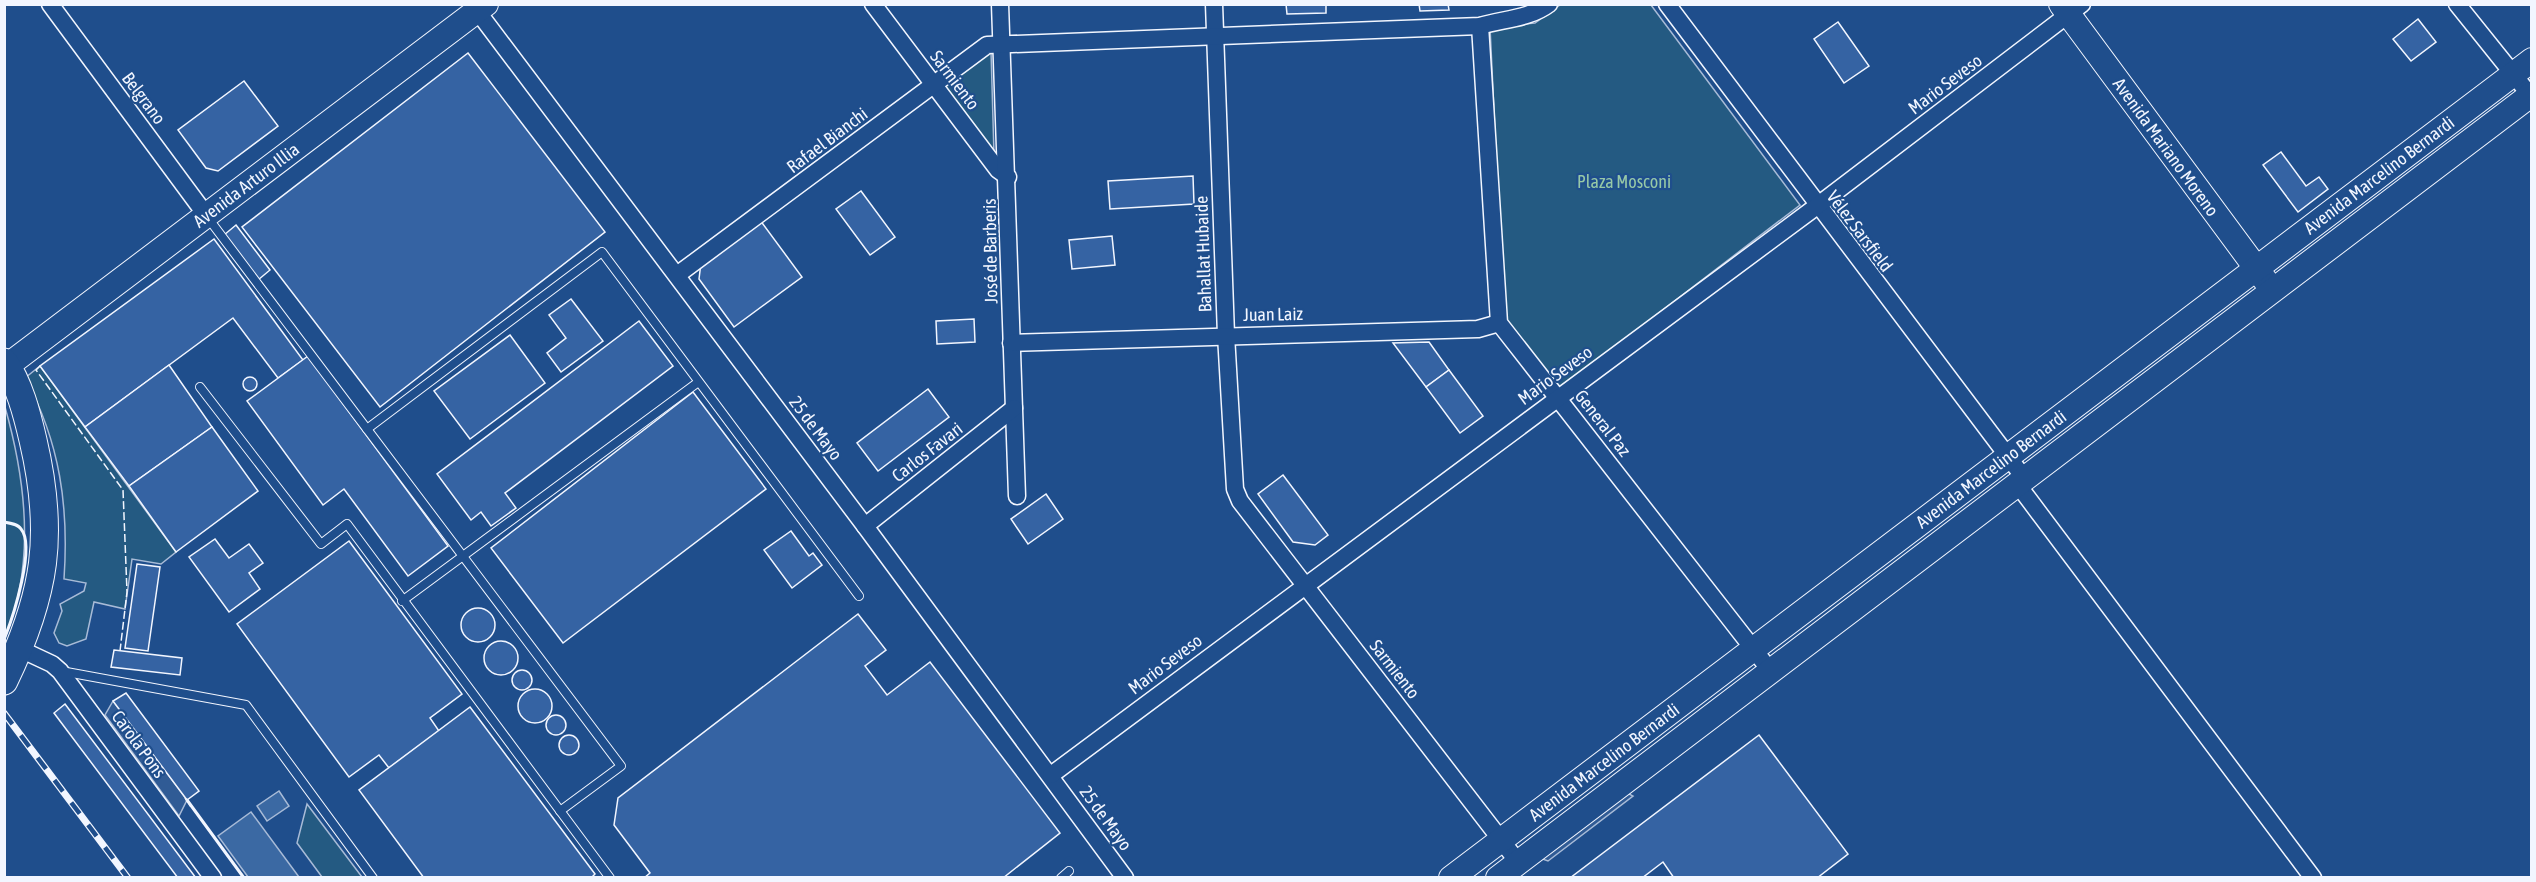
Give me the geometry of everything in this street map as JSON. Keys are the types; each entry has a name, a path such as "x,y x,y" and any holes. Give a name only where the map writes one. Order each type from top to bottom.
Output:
{"highway":[{"path":"4,681 20,649 41,585 45,521 43,488 30,426 5,365"}],"main road":[{"name":"Avenida Arturo Illia","path":"5,365 478,7"},
{"name":"Avenida Mariano Moreno","path":"2070,8 2272,289"},
{"name":"Avenida Marcelino Bernardi","path":"1451,878 2532,60"},
{"name":"Avenida Marcelino Bernardi","path":"1497,878 1769,669 2022,482 2272,289 2531,95"}],"street":[{"name":"Belgrano","path":"50,4 206,215"},
{"name":"Sarmiento","path":"873,4 998,170 1008,177"},
{"name":"José de Barberis","path":"1000,4 1008,177 1017,496"},
{"name":"Bahallat Hubaide","path":"1214,4 1226,335 1235,489 1240,501"},
{"name":"Rafael Bianchi","path":"677,275 981,48 1003,44 1479,26 1505,18 1535,15 1549,4"},
{"name":"Vélez Sarsfield","path":"1667,4 2007,457 2022,482 2313,878"},
{"path":"2457,4 2512,75 2531,95"},
{"name":"25 de Mayo","path":"478,7 1051,775 1125,878"},
{"name":"Mario Seveso","path":"1051,775 1304,584 1817,206 2070,8"},
{"path":"1479,26 1498,323"},
{"name":"Juan Laiz","path":"1011,343 1478,329 1498,323"},
{"name":"General Paz","path":"1498,323 1558,396 1769,669"},
{"name":"Carlos Favari","path":"865,526 1014,408"},
{"name":"Sarmiento","path":"1240,501 1518,862"},
{"name":"Carola Pons","path":"20,649 52,664 60,671 213,878"}],"lane":[{"path":"206,215 621,766 560,811"},
{"path":"368,429 602,252 859,596"},
{"path":"402,601 698,383"},
{"path":"200,387 321,544 347,524 610,878"},
{"path":"60,671 246,705 373,878"},
{"path":"1060,878 1069,871"}],"green space":[{"name":"Plaza Mosconi","path":"1560,5 1651,5 1800,205 1561,388 1504,319 1490,27 1535,23"},
{"path":"991,51 994,155 939,85"},
{"path":"40,366 176,552 161,564 132,559 125,609 94,602 86,639 67,646 59,643 54,633 62,611 60,604 84,591 86,583 64,579 65,526 60,476 47,426 25,378"},
{"path":"5,407 18,464 25,522 21,581 15,609 5,637"},
{"path":"307,804 362,877 322,877 297,843"}],"shaded area":[{"path":"113,701 187,800 179,816 105,715"},
{"path":"1620,789 1633,796 1548,861 1534,856"},
{"path":"279,791 289,806 267,821 257,806"},
{"path":"251,812 299,877 248,877 218,836"}],"building":[{"path":"1286,4 1326,4 1326,13 1287,14"},
{"path":"1419,4 1448,4 1449,10 1420,11"},
{"path":"2418,19 2436,42 2411,61 2393,39"},
{"path":"1838,22 1869,66 1844,83 1814,39"},
{"path":"468,53 605,232 380,407 242,227"},
{"path":"244,81 278,126 218,171 206,168 178,130"},
{"path":"2281,152 2306,186 2319,177 2328,189 2298,212 2263,165"},
{"path":"1193,176 1194,204 1110,209 1108,181"},
{"path":"861,191 895,237 870,255 836,209"},
{"path":"760,220 802,277 734,327 699,279 701,263"},
{"path":"236,225 270,270 258,280 224,235"},
{"path":"1112,236 1115,265 1072,269 1069,240"},
{"path":"214,239 303,360 278,378 233,318 85,427 40,366"},
{"path":"571,299 603,341 561,372 547,353 566,338 549,315"},
{"path":"974,319 975,342 937,344 936,321"},
{"path":"639,321 673,366 505,493 516,508 491,526 481,512 471,520 437,474"},
{"path":"510,335 545,383 470,439 434,391"},
{"path":"1429,342 1449,370 1426,387 1393,343"},
{"path":"308,356 448,546 408,576 344,489 323,505 247,401"},
{"path":"169,365 212,427 129,486 85,427"},
{"path":"1449,370 1483,416 1460,433 1426,387"},
{"path":"250,377 255,379 257,384 255,389 250,391 245,389 243,384 245,379"},
{"path":"928,389 949,417 878,471 857,443"},
{"path":"693,392 766,489 563,643 491,548"},
{"path":"212,427 258,491 176,552 129,486"},
{"path":"1283,475 1328,535 1315,545 1293,542 1258,494"},
{"path":"1046,494 1063,519 1028,544 1011,519"},
{"path":"791,531 809,556 813,553 822,565 792,588 764,550"},
{"path":"215,539 229,558 249,544 263,563 249,573 260,589 229,612 189,557"},
{"path":"349,541 462,694 430,718 439,731 389,768 379,755 349,777 237,624"},
{"path":"137,564 160,567 148,651 125,648"},
{"path":"478,608 490,613 495,625 490,637 478,642 466,637 461,625 466,613"},
{"path":"858,614 886,650 865,666 887,695 930,662 1060,833 1003,878 644,878 650,873 614,825 618,798"},
{"path":"501,641 513,646 518,658 513,670 501,675 489,670 484,658 489,646"},
{"path":"114,650 182,658 180,675 111,667"},
{"path":"522,670 529,673 532,680 529,687 522,690 515,687 512,680 515,673"},
{"path":"535,689 547,694 552,706 547,718 535,723 523,718 518,706 523,694"},
{"path":"126,693 199,791 187,800 113,701"},
{"path":"65,704 196,878 178,878 54,713"},
{"path":"470,707 595,874 591,878 424,878 359,790"},
{"path":"556,715 563,718 566,725 563,732 556,735 549,732 546,725 549,718"},
{"path":"569,735 576,738 579,745 576,752 569,755 562,752 559,745 562,738"},
{"path":"1759,735 1848,854 1817,878 1674,878 1663,862 1642,878 1570,878"}],"railway":[{"path":"4,713 128,878"}],"fence":[{"path":"40,366 36,370 123,490 127,592 120,651"},
{"path":"185,798 191,806"}],"wall":[{"path":"4,522 20,527 25,538 26,550 22,582 5,637"},
{"path":"191,806 187,800 244,878"}]}
